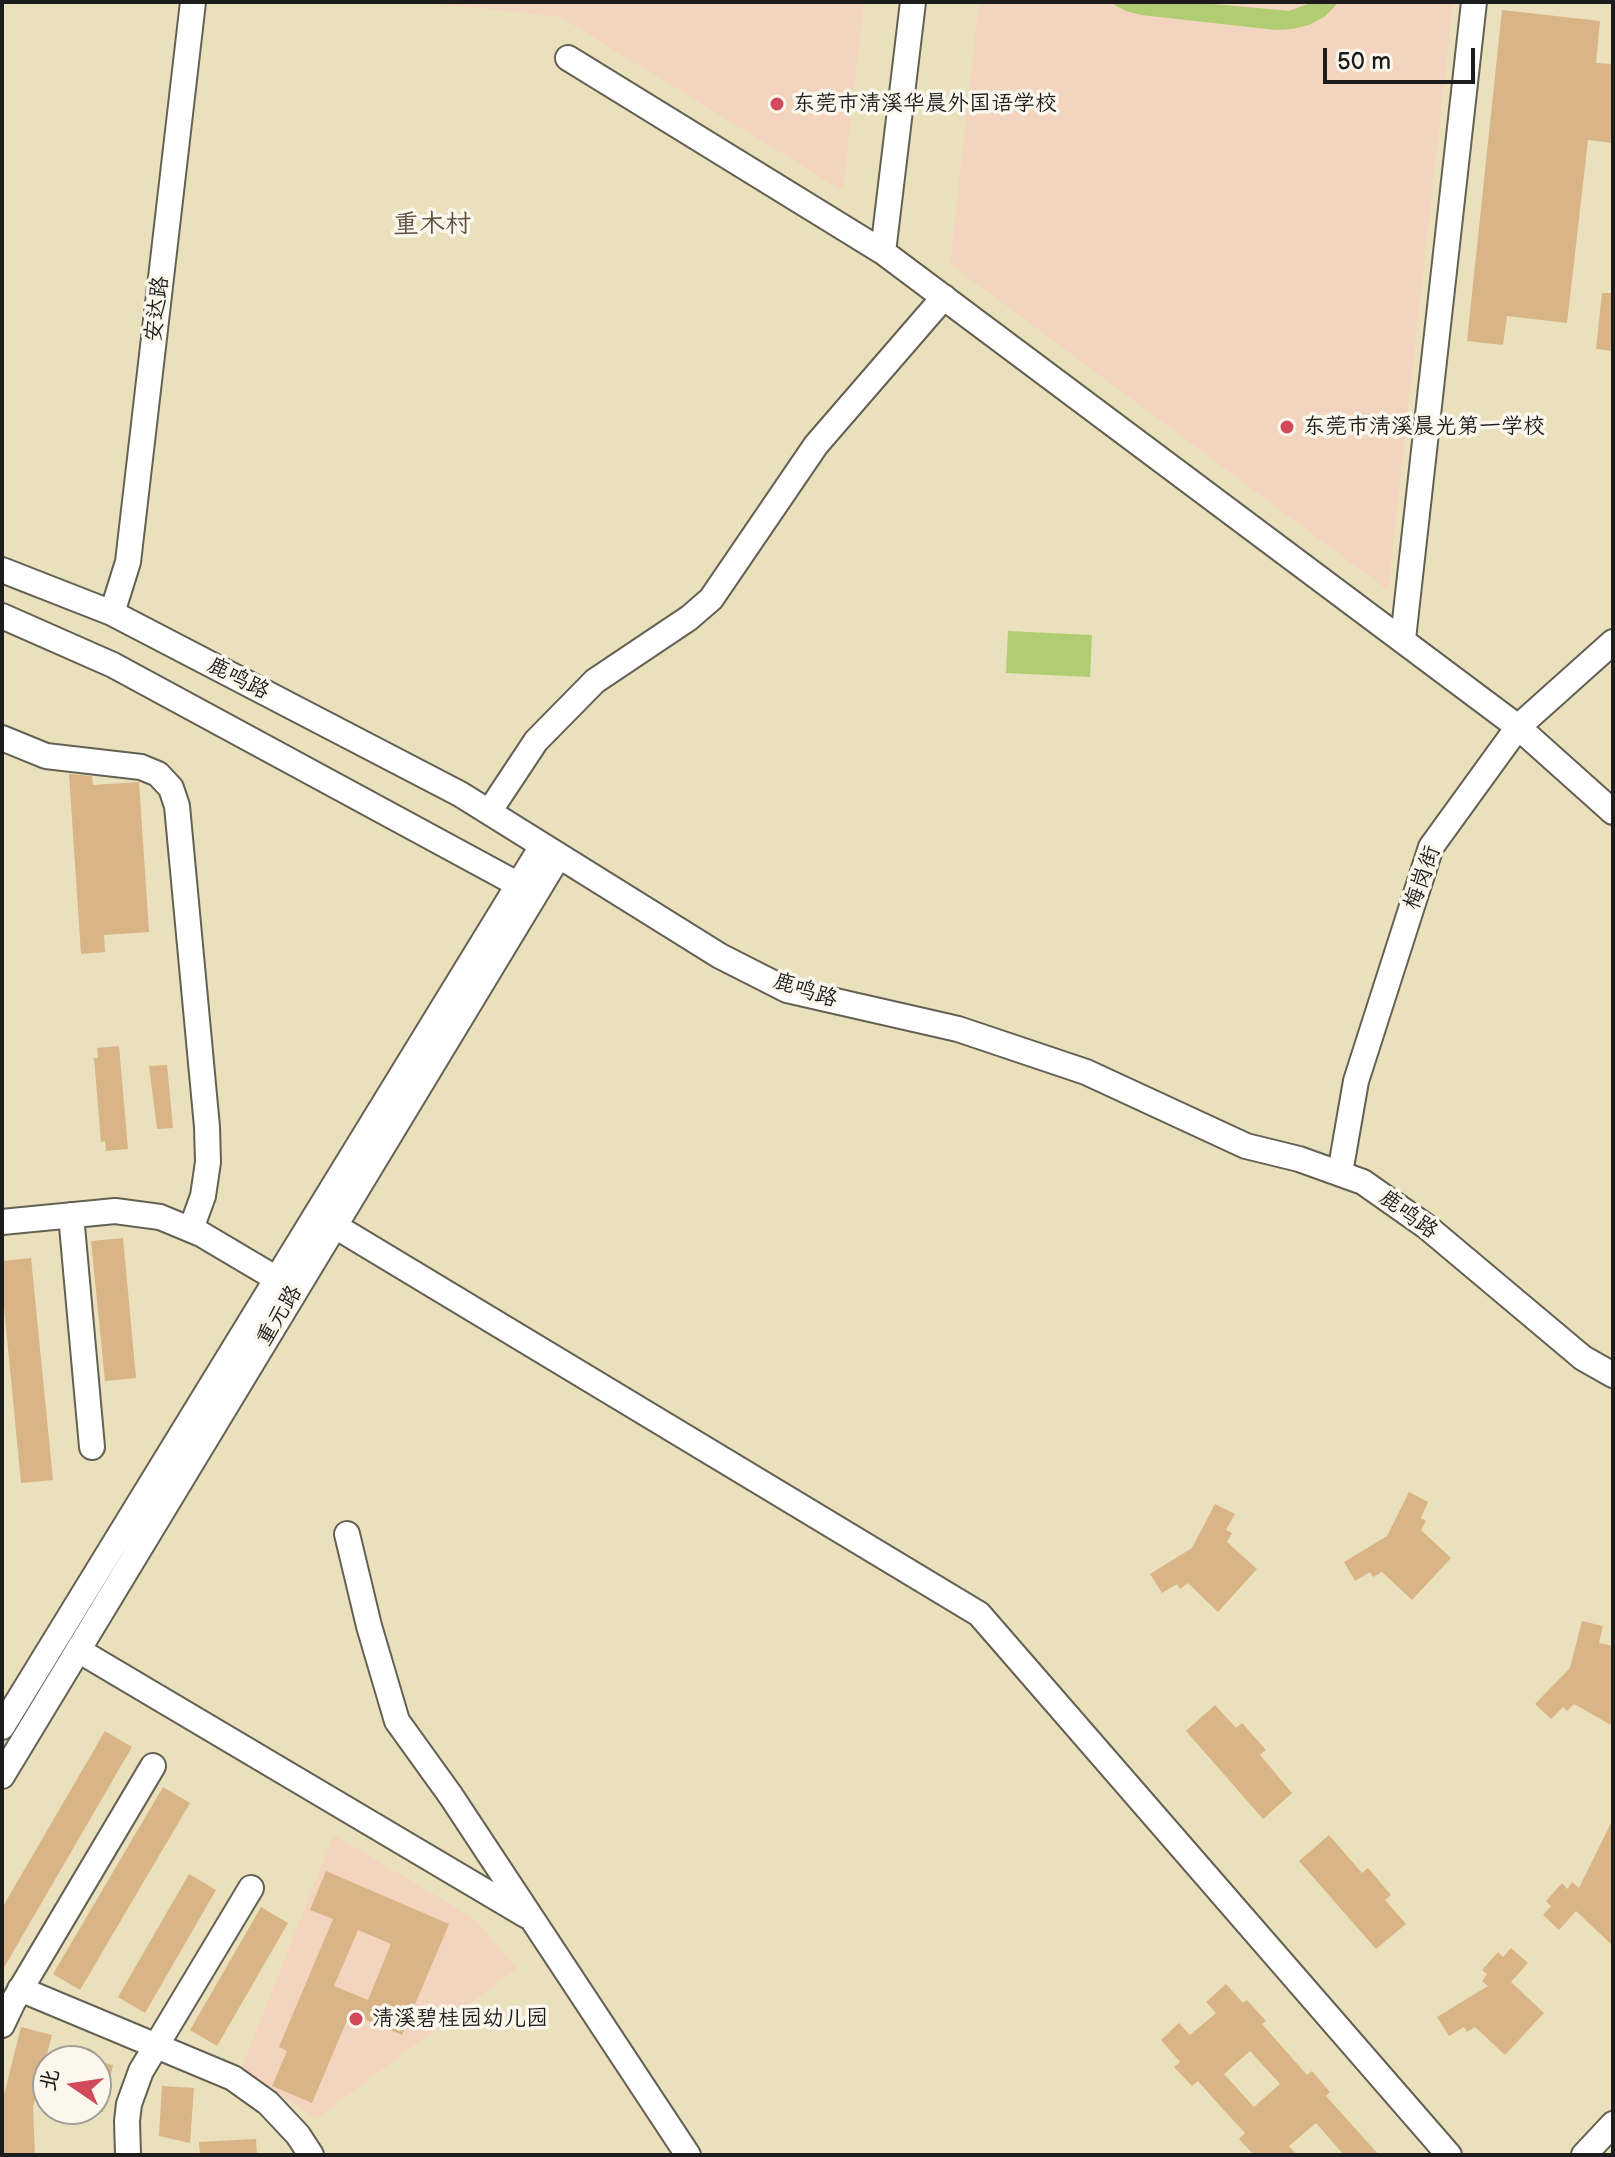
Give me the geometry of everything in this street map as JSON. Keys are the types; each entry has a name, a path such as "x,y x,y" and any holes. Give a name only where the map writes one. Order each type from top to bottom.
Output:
{"street":[{"name":"安达路","path":"112,613 128,562 193,2"},
{"path":"883,252 913,2"},
{"path":"1403,639 1474,2"},
{"path":"568,58 883,252 1518,727 1613,812"},
{"path":"489,812 536,741 595,681 689,618 711,599 816,445 944,297"},
{"name":"鹿鸣路","path":"2,570 112,613 489,812 720,956 787,990 958,1029 1086,1072 1246,1146 1299,1159 1363,1182 1427,1227 1583,1358 1613,1375"},
{"path":"2,616 113,665 527,890"},
{"name":"梅岗街","path":"1340,1173 1356,1081 1431,847 1518,727 1613,642"},
{"path":"2,738 46,756 141,767 158,774 171,788 177,806 207,1127 208,1162 203,1196 191,1229"},
{"name":"重元路","path":"2,1776 335,1226 550,852"},
{"name":"重元路","path":"2,1727 277,1279 527,890"},
{"path":"2,1222 104,1211 160,1217 191,1229 277,1279"},
{"path":"71,1215 92,1447"},
{"path":"335,1226 979,1614 1449,2155"},
{"path":"347,1534 369,1626 397,1721 534,1920 688,2155"},
{"path":"78,1650 534,1920"},
{"path":"2,2025 20,1989 153,1766"},
{"path":"128,2155 129,2104 141,2071 251,1888"},
{"path":"20,1989 233,2078 268,2103 298,2135 311,2155"},
{"path":"268,2103 284,2129 291,2155"},
{"path":"1584,2155 1613,2124"}],"shaded area":[{"name":"东莞市清溪华晨外国语学校","path":"423,2 864,2 843,191 560,17"},
{"name":"东莞市清溪晨光第一学校","path":"979,2 1453,2 1388,590 950,264"},
{"name":"清溪碧桂园幼儿园","path":"334,1835 472,1917 517,1968 316,2119 241,2069"}],"green space":[{"path":"1109,2 1193,2 1289,11 1313,2 1339,2 1324,17 1309,25 1276,30 1141,15"},
{"path":"1008,631 1092,635 1090,677 1006,673"}],"building":[{"path":"1502,10 1600,21 1596,63 1613,64 1613,143 1588,140 1567,323 1507,316 1503,345 1467,341"},
{"path":"1602,293 1613,293 1613,351 1596,349"},
{"path":"69,774 92,776 93,785 139,782 149,932 104,935 105,952 81,954"},
{"path":"119,1046 128,1149 106,1151 105,1141 101,1142 94,1058 98,1058 97,1048"},
{"path":"167,1065 173,1128 157,1129 149,1066"},
{"path":"123,1238 136,1378 105,1381 91,1241"},
{"path":"31,1258 53,1480 21,1483 2,1261"},
{"path":"1409,1492 1428,1502 1421,1518 1426,1521 1421,1530 1451,1558 1412,1600 1382,1572 1373,1577 1370,1572 1355,1581 1344,1562 1387,1536"},
{"path":"1215,1504 1235,1514 1226,1530 1232,1533 1227,1542 1257,1569 1218,1612 1188,1583 1180,1589 1177,1584 1162,1593 1150,1574 1192,1548"},
{"path":"1582,1621 1603,1626 1599,1643 1613,1646 1613,1726 1574,1704 1567,1711 1563,1707 1551,1719 1535,1704 1570,1668"},
{"path":"1215,1705 1236,1728 1242,1723 1266,1750 1260,1755 1292,1793 1263,1819 1186,1731"},
{"path":"105,1731 132,1747 2,1971 2,1908"},
{"path":"163,1787 190,1803 80,1990 53,1974"},
{"path":"1613,1819 1613,1946 1576,1911 1559,1930 1543,1915 1551,1906 1546,1901 1562,1883 1567,1889 1572,1882 1579,1888"},
{"path":"1329,1835 1362,1873 1368,1868 1391,1895 1385,1900 1406,1924 1376,1949 1299,1861"},
{"path":"326,1871 449,1924 402,2035 350,2013 312,2103 272,2086 287,2051 279,2047 333,1919 310,1910","holes":["358,1930 391,1944 368,2000 334,1986"]},
{"path":"189,1874 216,1890 145,2013 118,1997"},
{"path":"261,1907 288,1923 217,2046 190,2030"},
{"path":"1511,1948 1528,1963 1511,1982 1544,2013 1505,2055 1475,2027 1467,2032 1464,2027 1449,2036 1437,2017 1488,1986 1482,1981 1487,1974 1482,1970 1498,1952 1503,1957"},
{"path":"1226,1984 1243,2003 1247,2000 1266,2021 1262,2024 1307,2075 1312,2071 1330,2092 1326,2096 1379,2155 1344,2155 1316,2123 1289,2146 1297,2155 1254,2155 1239,2139 1245,2133 1198,2081 1192,2086 1174,2067 1180,2062 1161,2040 1179,2023 1190,2035 1216,2013 1206,2002","holes":["1250,2051 1280,2084 1254,2107 1224,2074"]},
{"path":"21,2027 52,2035 49,2045 32,2045 35,2155 4,2155 2,2103"},
{"path":"162,2086 194,2088 190,2143 159,2136"},
{"path":"256,2139 257,2155 200,2155 199,2142"}],"place":[{"name":"东莞市清溪华晨外国语学校","path":"777,104"},
{"name":"东莞市清溪晨光第一学校","path":"1287,427"},
{"name":"清溪碧桂园幼儿园","path":"356,2019"}],"district":[{"name":"重木村","path":"432,225"}]}
